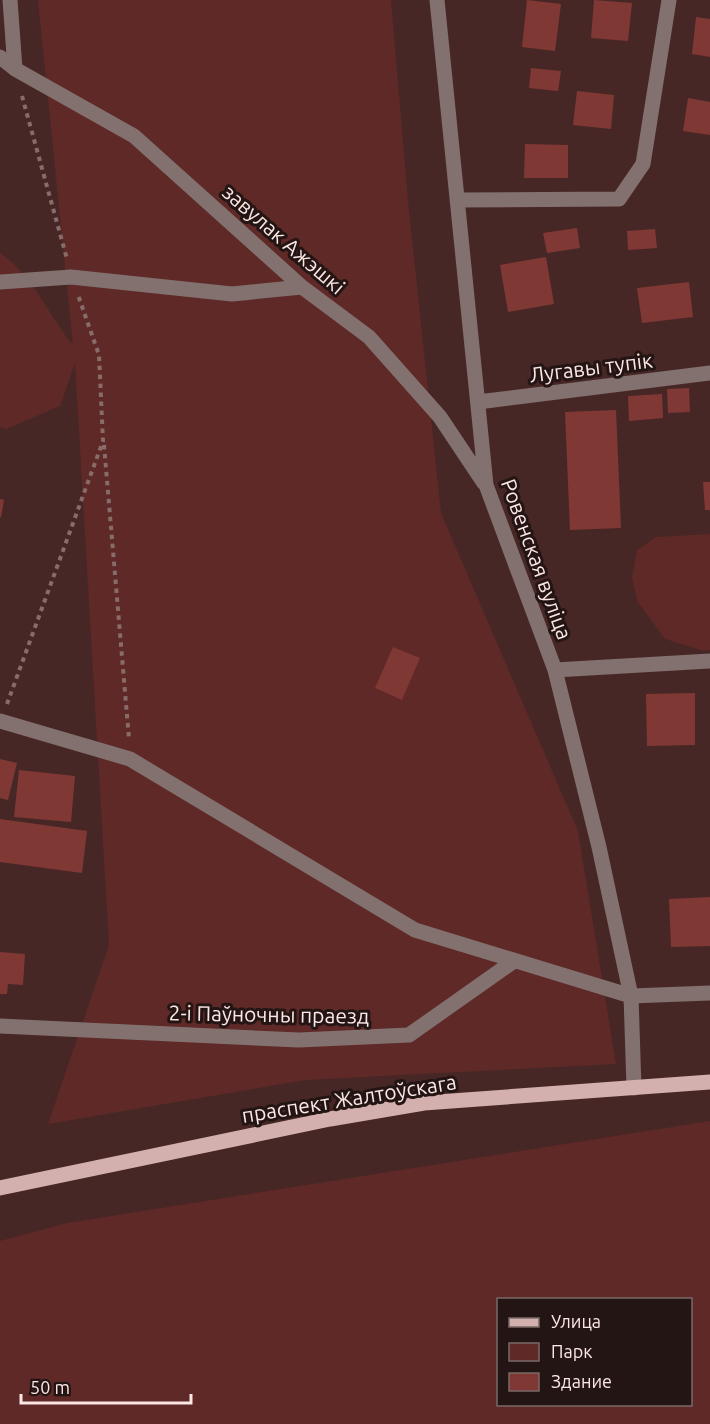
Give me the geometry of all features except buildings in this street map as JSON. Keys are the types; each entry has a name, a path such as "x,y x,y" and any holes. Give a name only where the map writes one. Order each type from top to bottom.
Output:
{"main road":[{"name":"праспект Жалтоўскага","path":"0,1188 295,1126 424,1102 710,1082"}],"street":[{"path":"9,0 15,69"},
{"name":"Ровенская вуліца","path":"437,0 486,485 555,670 596,836 631,996 634,1088"},
{"path":"457,200 620,199 643,164 669,0"},
{"name":"завулак Ажэшкі","path":"0,57 15,69 134,136 302,287 369,337 440,417 486,485"},
{"path":"0,282 71,277 232,294 302,287"},
{"name":"Лугавы тупік","path":"478,402 710,373"},
{"path":"555,670 710,660"},
{"path":"0,721 130,759 415,930 631,996 710,993"},
{"name":"2-і Паўночны праезд","path":"0,1026 300,1040 409,1035 514,961"}],"path":[{"path":"15,69 71,277 99,355 103,441 130,759"},
{"path":"0,721 103,441"}],"green space":[{"path":"38,0 391,0 408,201 441,513 578,831 616,1064 306,1080 48,1124 109,945 75,363 60,406 6,429 0,427 0,253 12,262 31,284 73,345"},
{"path":"710,534 710,650 704,651 665,639 638,602 632,578 637,550 656,537"},
{"path":"710,1121 710,1424 0,1424 0,1241 67,1223"}]}
